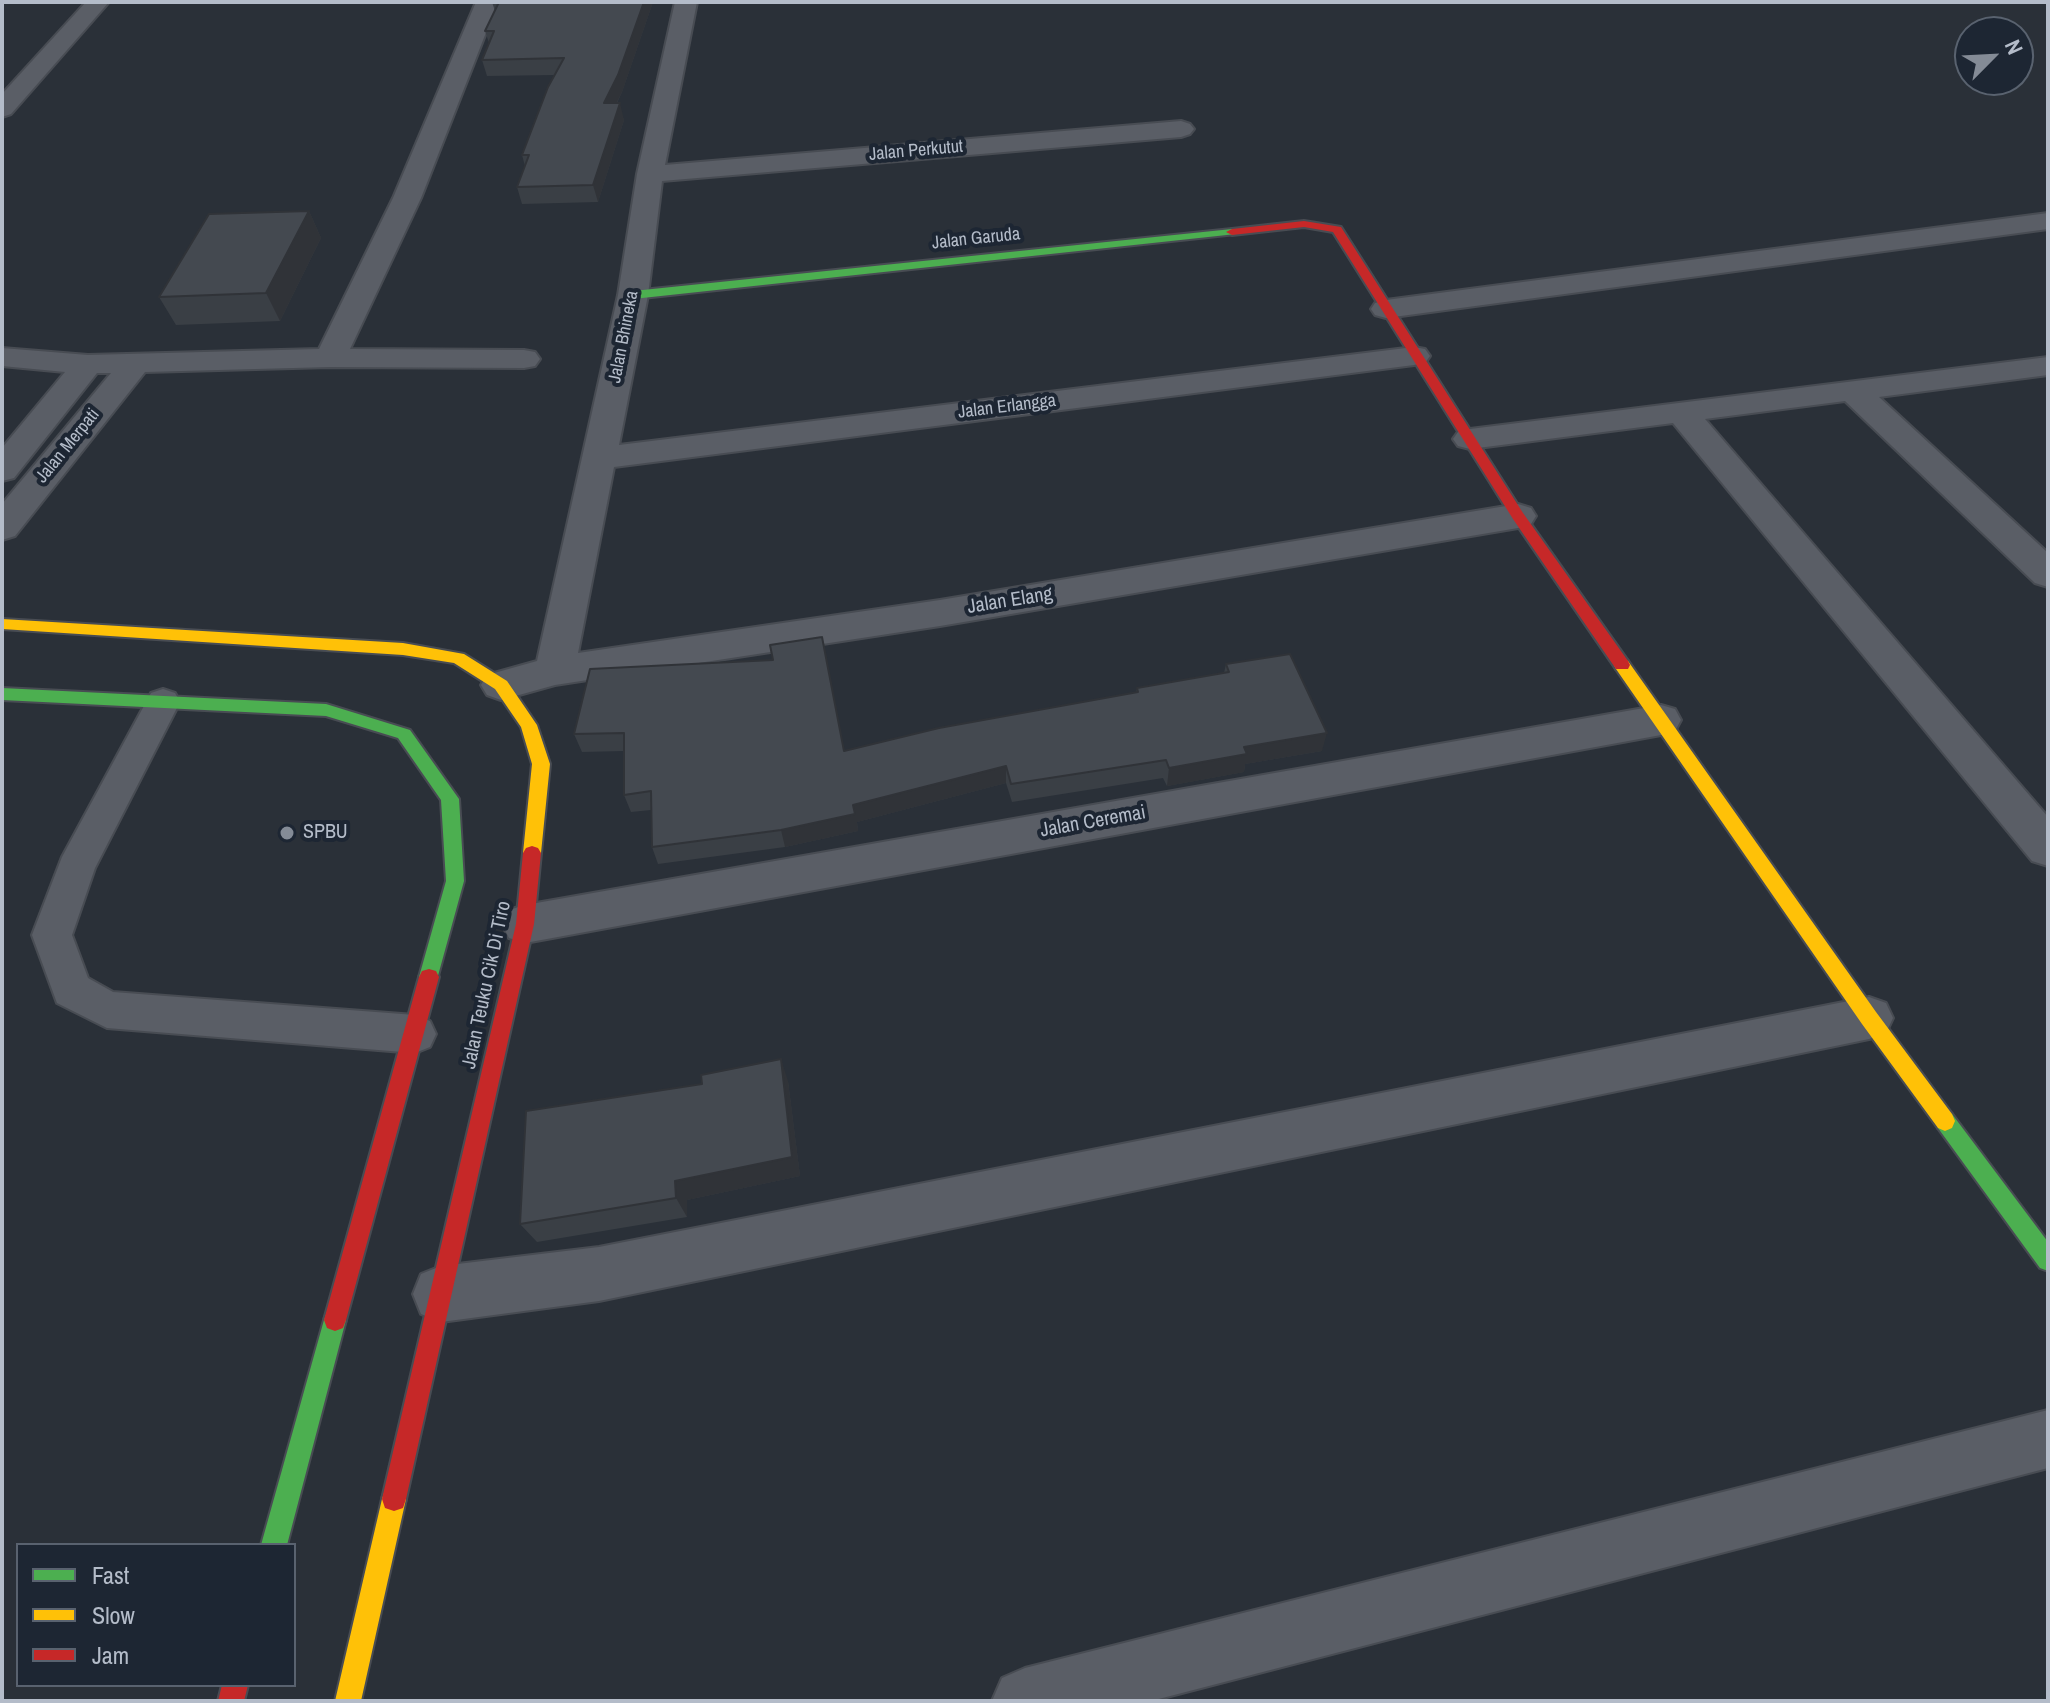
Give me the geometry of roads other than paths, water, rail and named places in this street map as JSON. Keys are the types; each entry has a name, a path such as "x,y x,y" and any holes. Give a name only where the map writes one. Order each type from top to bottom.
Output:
{"street":[{"path":"2,109 98,2"},
{"path":"330,358 407,198 487,2"},
{"name":"Jalan Bhineka","path":"555,671 633,295 650,174 686,2"},
{"name":"Jalan Perkutut","path":"650,174 1181,129"},
{"path":"2048,221 1386,309 1518,516 1869,1018 2048,1260"},
{"name":"Jalan Garuda","path":"633,295 1304,224 1337,229 1386,309"},
{"name":"Jalan Erlangga","path":"599,458 1414,356"},
{"path":"2,357 88,364 330,358 524,359"},
{"name":"Jalan Merpati","path":"2,470 88,364"},
{"name":"Jalan Merpati","path":"2,528 135,364"},
{"path":"1470,439 1853,391 2042,373"},
{"path":"1853,391 2048,574"},
{"path":"1683,414 2048,848"},
{"name":"Jalan Elang","path":"501,685 555,671 940,613 1518,516"},
{"name":"Jalan Teuku Cik Di Tiro","path":"2,624 403,649 458,658 501,685 529,725 541,764 525,924 348,1701"},
{"path":"2,694 326,710 404,734 450,799 455,881 275,1543"},
{"name":"Jalan Ceremai","path":"525,924 1661,720"},
{"path":"441,1294 599,1274 1869,1018"},
{"path":"1025,1701 2048,1439"}],"lane":[{"path":"163,702 76,868 52,935 72,990 107,1010 415,1034"}],"place":[{"name":"SPBU","path":"287,833"}]}
